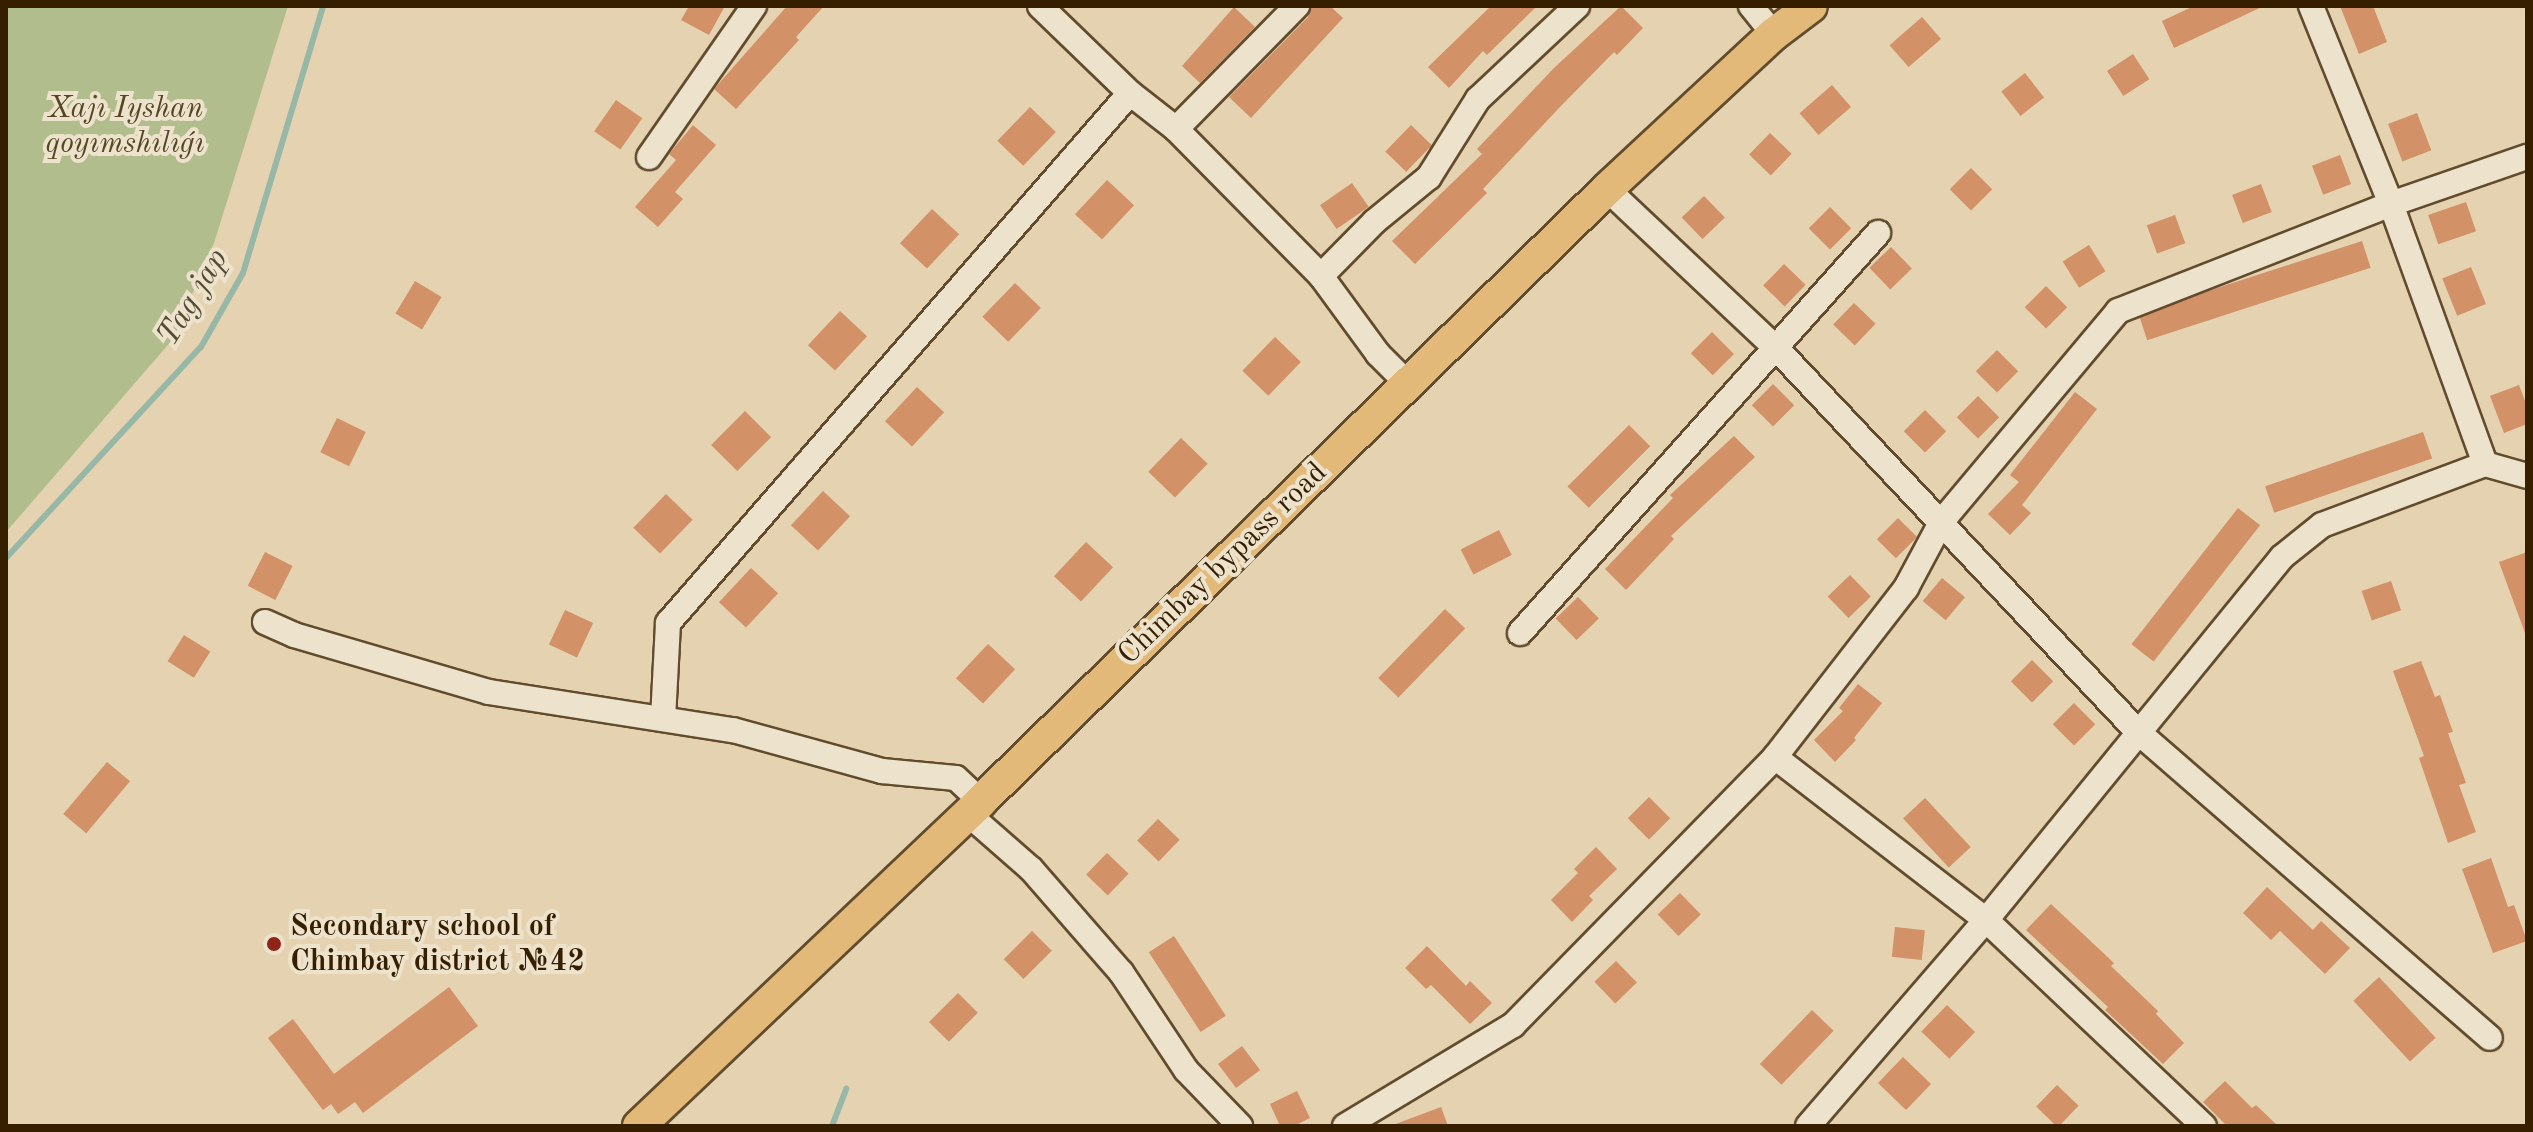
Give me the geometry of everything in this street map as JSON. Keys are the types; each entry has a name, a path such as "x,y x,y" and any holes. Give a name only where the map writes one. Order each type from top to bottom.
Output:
{"main road":[{"name":"Chimbay bypass road","path":"639,1126 974,807 1607,189 1774,34 1811,6"}],"street":[{"path":"649,157 754,6"},
{"path":"1040,6 1130,93 1176,129 1321,276 1378,354 1407,383"},
{"path":"1176,129 1297,6"},
{"path":"1321,276 1374,222 1429,177 1478,99 1577,6"},
{"path":"1751,6 1774,34"},
{"path":"2311,6 2391,204 2485,464"},
{"path":"663,719 668,623 1130,93"},
{"path":"1345,1126 1513,1025 1775,757 1906,588 1942,521 2118,311 2391,204 2527,157"},
{"path":"1607,189 1777,349 2138,732 2490,1038"},
{"path":"1520,633 1878,233"},
{"path":"1808,1126 1986,920 2282,557 2322,525 2485,464 2527,476"},
{"path":"265,622 294,635 489,692 733,730 882,771 956,778 974,807 1121,972 1186,1070 1240,1126"},
{"path":"1775,757 1986,920 2204,1126"}],"green space":[{"name":"Xajı Iyshan qoyımshılıǵı","path":"6,6 288,6 214,243 173,339 6,532"}],"building":[{"path":"689,6 725,6 709,35 681,20"},
{"path":"787,6 824,6 796,37 799,40 736,109 714,89"},
{"path":"1312,6 1330,6 1343,18 1251,118 1229,97 1308,17"},
{"path":"1491,6 1537,6 1487,55 1483,51 1449,88 1428,67"},
{"path":"1621,6 1643,28 1617,55 1614,52 1559,108 1483,189 1487,193 1415,264 1392,241 1482,154 1477,149 1554,68"},
{"path":"2194,6 2264,6 2174,48 2162,21"},
{"path":"2340,6 2373,6 2387,42 2359,54"},
{"path":"1234,7 1255,27 1200,83 1182,66"},
{"path":"1922,17 1941,39 1909,67 1890,45"},
{"path":"2133,54 2149,79 2123,96 2107,71"},
{"path":"2025,73 2044,97 2020,116 2001,91"},
{"path":"1832,85 1851,107 1819,135 1800,113"},
{"path":"616,100 642,118 620,149 594,131"},
{"path":"1030,107 1056,132 1023,166 997,141"},
{"path":"2417,113 2431,150 2402,161 2388,124"},
{"path":"693,125 716,145 675,192 683,199 658,227 635,207 676,160 669,154"},
{"path":"1411,125 1432,145 1406,172 1385,152"},
{"path":"1770,133 1792,154 1771,175 1749,155"},
{"path":"2340,155 2351,184 2323,195 2312,166"},
{"path":"1971,168 1992,189 1971,210 1950,189"},
{"path":"1107,180 1134,205 1102,240 1075,214"},
{"path":"1352,183 1369,207 1337,229 1320,205"},
{"path":"2261,184 2272,212 2243,223 2232,195"},
{"path":"1704,196 1725,218 1703,239 1682,218"},
{"path":"2466,202 2476,231 2438,244 2428,215"},
{"path":"1830,207 1851,228 1830,249 1809,228"},
{"path":"932,209 959,234 927,269 900,243"},
{"path":"2175,215 2185,243 2157,253 2147,225"},
{"path":"2362,241 2371,268 2147,340 2139,314"},
{"path":"2089,245 2105,271 2079,288 2063,261"},
{"path":"1891,247 1912,269 1890,289 1869,268"},
{"path":"1784,264 1806,285 1785,306 1763,286"},
{"path":"2471,267 2486,304 2457,316 2442,279"},
{"path":"415,281 442,297 422,330 395,314"},
{"path":"1015,283 1041,308 1008,342 982,317"},
{"path":"2046,286 2067,307 2046,328 2025,307"},
{"path":"1854,303 1876,324 1855,345 1833,325"},
{"path":"840,311 867,336 835,371 808,345"},
{"path":"1712,332 1734,354 1713,375 1691,353"},
{"path":"1275,337 1301,362 1268,396 1242,371"},
{"path":"1997,350 2018,371 1997,392 1976,371"},
{"path":"1773,384 1794,405 1773,426 1752,405"},
{"path":"2519,385 2527,406 2527,424 2504,433 2490,396"},
{"path":"917,387 944,412 912,447 885,421"},
{"path":"2075,392 2097,409 2022,505 2031,513 2010,535 1988,514 2019,482 2010,475"},
{"path":"1978,396 1999,417 1978,438 1957,417"},
{"path":"1925,410 1946,431 1925,452 1904,431"},
{"path":"745,411 771,437 737,471 711,445"},
{"path":"337,418 366,432 349,466 320,452"},
{"path":"1629,425 1650,446 1589,508 1567,487"},
{"path":"2423,432 2432,458 2274,513 2265,486"},
{"path":"1734,436 1755,457 1671,536 1674,539 1626,590 1605,569 1673,498 1670,495"},
{"path":"1181,438 1208,464 1175,498 1148,472"},
{"path":"823,491 850,516 818,551 791,525"},
{"path":"666,494 693,520 660,554 633,528"},
{"path":"2238,508 2260,525 2154,662 2131,644"},
{"path":"1898,518 1917,537 1896,558 1877,539"},
{"path":"1499,530 1512,555 1473,574 1461,550"},
{"path":"1086,542 1113,567 1081,602 1054,576"},
{"path":"265,552 293,566 275,600 248,586"},
{"path":"2527,552 2527,633 2525,633 2499,562"},
{"path":"751,568 778,593 746,628 719,602"},
{"path":"1850,575 1871,597 1849,618 1828,597"},
{"path":"1942,578 1965,597 1946,620 1923,601"},
{"path":"2391,581 2401,610 2372,620 2362,591"},
{"path":"1578,597 1599,619 1577,640 1556,619"},
{"path":"1445,609 1465,628 1398,698 1378,678"},
{"path":"565,610 593,623 577,658 549,644"},
{"path":"184,635 210,651 194,678 168,661"},
{"path":"988,644 1015,669 983,704 956,678"},
{"path":"2032,660 2053,681 2032,702 2011,681"},
{"path":"2421,661 2435,697 2440,695 2453,732 2448,733 2466,783 2459,785 2476,832 2448,843 2419,758 2424,756 2393,671"},
{"path":"1858,684 1882,703 1854,738 1856,740 1835,762 1814,740 1843,711 1839,708"},
{"path":"2074,703 2095,724 2074,745 2053,724"},
{"path":"107,762 130,781 86,833 63,814"},
{"path":"1649,797 1670,818 1649,839 1628,818"},
{"path":"1925,798 1971,847 1949,867 1903,818"},
{"path":"1158,819 1180,840 1159,861 1137,841"},
{"path":"1596,847 1617,869 1589,896 1593,900 1572,922 1551,900 1578,873 1574,869"},
{"path":"1107,853 1129,874 1108,895 1086,875"},
{"path":"2491,858 2508,907 2514,905 2527,941 2493,953 2462,869"},
{"path":"2267,887 2313,930 2321,921 2350,948 2325,974 2280,931 2271,940 2243,913"},
{"path":"1680,893 1701,915 1679,936 1658,915"},
{"path":"2051,904 2114,963 2111,966 2158,1011 2156,1014 2184,1043 2163,1064 2026,930"},
{"path":"1895,927 1925,930 1922,960 1892,957"},
{"path":"1032,931 1052,951 1024,979 1004,959"},
{"path":"1174,936 1226,1016 1201,1032 1149,952"},
{"path":"1427,946 1466,986 1470,981 1492,1003 1470,1024 1431,985 1426,989 1405,968"},
{"path":"1616,961 1637,983 1615,1003 1594,982"},
{"path":"2379,977 2436,1038 2410,1062 2353,1001"},
{"path":"449,987 478,1026 363,1113 355,1102 338,1114 331,1104 323,1110 268,1038 293,1019 334,1074"},
{"path":"958,993 978,1013 949,1042 929,1022"},
{"path":"1947,1005 1975,1032 1949,1059 1921,1032"},
{"path":"1812,1010 1834,1031 1781,1085 1760,1064"},
{"path":"1242,1046 1260,1070 1236,1088 1218,1064"},
{"path":"1903,1057 1931,1084 1906,1110 1878,1083"},
{"path":"2225,1081 2252,1108 2256,1105 2278,1126 2227,1126 2203,1102"},
{"path":"2057,1085 2079,1106 2059,1126 2036,1107"},
{"path":"1297,1091 1310,1118 1294,1126 1280,1126 1270,1104"},
{"path":"1441,1107 1448,1126 1393,1126 1393,1125"}],"waterway":[{"name":"Tag jap","path":"6,558 201,347 243,273 323,6"},
{"path":"832,1126 846,1089"}],"place":[{"name":"Secondary school of Chimbay district №42","path":"274,944"}]}
